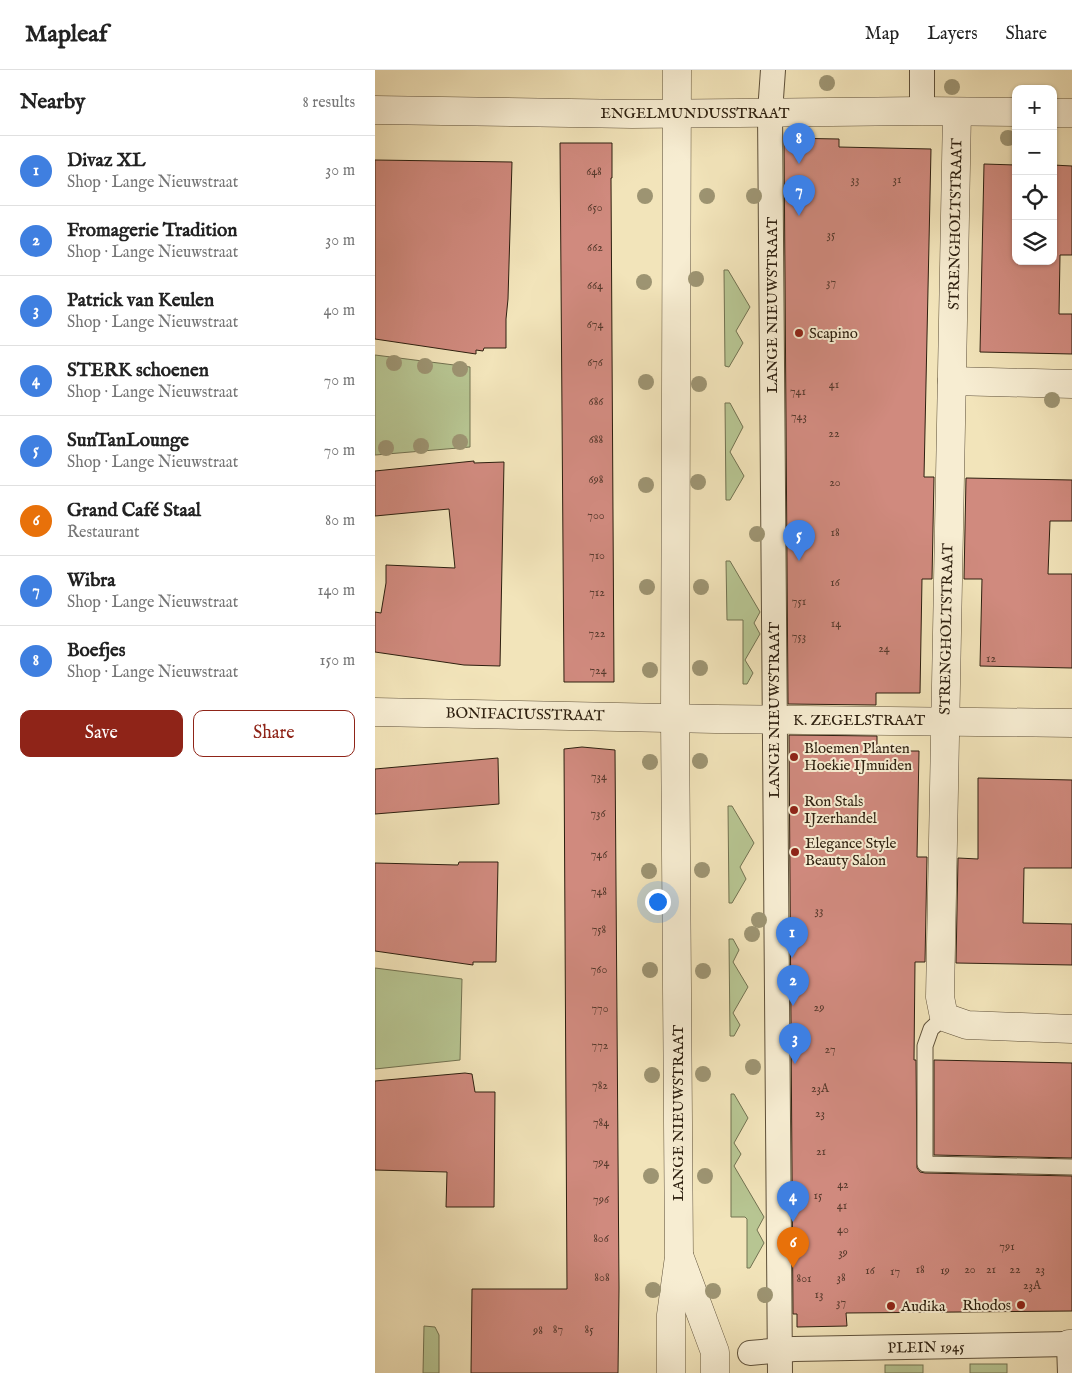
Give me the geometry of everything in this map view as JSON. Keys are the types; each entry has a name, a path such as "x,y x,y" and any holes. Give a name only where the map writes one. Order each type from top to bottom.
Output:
{"street":[{"name":"LANGE NIEUWSTRAAT","path":"671,1373 671,1316 679,1256 675,718 677,70"},
{"name":"LANGE NIEUWSTRAAT","path":"773,70 771,112 774,720 780,1362"},
{"path":"922,70 922,111"},
{"name":"ENGELMUNDUSSTRAAT","path":"375,110 677,114 922,111 1012,112"},
{"name":"STRENGHOLTSTRAAT","path":"944,1016 940,997 957,112"},
{"path":"1057,113 1072,113"},
{"path":"952,381 1072,384"},
{"name":"BONIFACIUSSTRAAT","path":"375,712 675,718"},
{"name":"K. ZEGELSTRAAT","path":"675,718 1072,723"},
{"path":"944,1016 967,1025 1072,1029"},
{"name":"LANGE NIEUWSTRAAT","path":"679,1256 715,1363"},
{"path":"1070,1373 1071,1344"},
{"name":"PLEIN 1945","path":"750,1353 780,1362 1071,1344"}],"lane":[{"path":"944,1016 931,1029 925,1046 925,1164 1072,1167"}],"green space":[{"path":"724,270 728,270 750,307 736,331 743,343 729,367 725,366"},
{"path":"375,355 470,367 470,447 375,455"},
{"path":"725,403 730,403 743,427 730,452 744,476 730,500 726,500"},
{"path":"726,561 730,561 760,612 754,623 760,634 745,660 753,673 747,684 743,684 743,620 727,620"},
{"path":"728,806 732,806 754,843 740,867 746,879 732,903 729,903"},
{"path":"729,939 733,939 739,950 733,962 748,987 733,1013 740,1025 734,1036 730,1036"},
{"path":"375,968 462,979 460,1060 375,1069"},
{"path":"731,1094 734,1094 748,1118 734,1143 741,1154 734,1166 764,1217 757,1230 764,1243 750,1268 747,1268 747,1219 745,1217 731,1217"},
{"path":"424,1326 435,1327 439,1335 439,1373 423,1373"},
{"path":"970,1364 1007,1364 1007,1373 970,1373"},
{"path":"885,1365 923,1365 923,1373 885,1373"}],"building":[{"path":"784,138 839,139 839,147 931,149 924,477 934,477 932,579 922,579 920,693 876,693 876,705 788,704"},
{"path":"560,143 612,143 614,682 564,682"},
{"path":"375,160 512,162 506,348 484,348 483,351 476,350 476,354 375,339"},
{"path":"984,164 1012,165 1012,265 1057,265 1057,165 1072,166 1072,255 1060,255 1059,314 1072,314 1072,354 980,352"},
{"path":"474,461 474,463 504,462 500,666 464,665 375,652 375,612 381,613 386,583 386,565 455,568 449,509 375,516 375,471"},
{"path":"966,478 1072,480 1072,521 1050,521 1048,574 1072,574 1072,668 980,666 982,579 964,579"},
{"path":"789,735 877,736 877,751 919,751 917,857 927,857 925,962 915,962 914,1060 916,1060 917,1168 920,1172 925,1173 1072,1176 1072,1311 846,1313 847,1326 797,1327 797,1314 793,1314"},
{"path":"582,747 615,750 618,1373 471,1373 472,1289 567,1289 564,749"},
{"path":"498,758 499,804 375,814 375,769"},
{"path":"978,778 1072,780 1072,868 1024,868 1023,923 1072,924 1072,965 956,963 958,858 978,859"},
{"path":"459,862 498,862 496,962 473,962 473,965 375,951 375,863 458,865"},
{"path":"934,1060 1072,1063 1072,1158 934,1155"},
{"path":"465,1073 472,1074 475,1092 495,1092 494,1207 446,1207 447,1172 375,1170 375,1081"}],"place":[{"name":"Boefjes","path":"799,164"},
{"name":"Wibra","path":"799,216"},
{"name":"Scapino","path":"799,333"},
{"name":"SunTanLounge","path":"799,561"},
{"name":"Bloemen Planten Hoekie IJmuiden","path":"794,757"},
{"name":"Ron Stals IJzerhandel","path":"794,810"},
{"name":"Elegance Style Beauty Salon","path":"795,852"},
{"name":"Divaz XL","path":"792,958"},
{"name":"Fromagerie Tradition","path":"793,1006"},
{"name":"Patrick van Keulen","path":"795,1064"},
{"name":"STERK schoenen","path":"793,1222"},
{"name":"Grand Café Staal","path":"793,1268"},
{"name":"Rhodos","path":"1021,1305"},
{"name":"Audika","path":"891,1306"}]}
